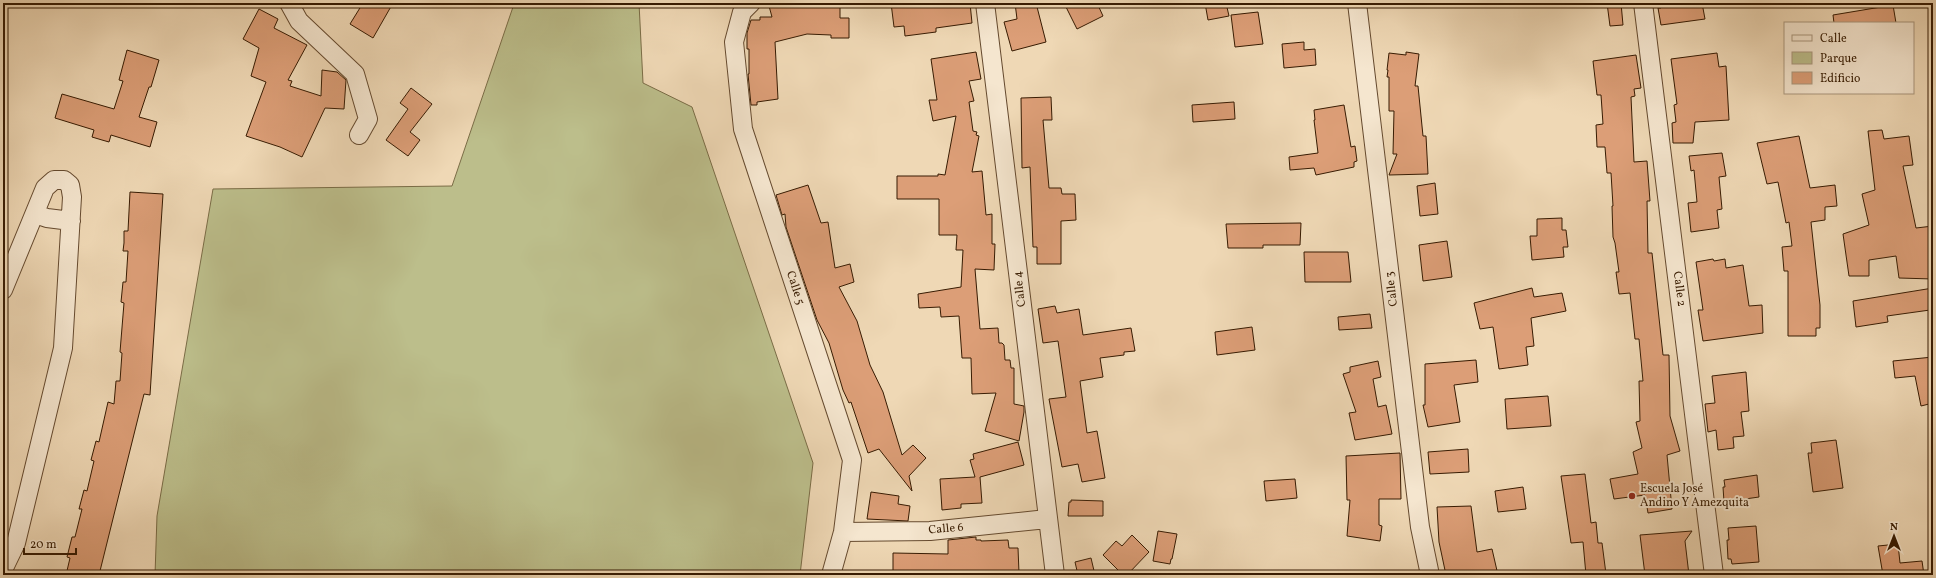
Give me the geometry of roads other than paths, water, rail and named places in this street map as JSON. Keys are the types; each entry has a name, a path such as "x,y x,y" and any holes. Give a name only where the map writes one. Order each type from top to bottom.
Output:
{"street":[{"path":"289,3 300,21 355,74 368,119 359,135"},
{"name":"Calle 5","path":"751,3 742,12 734,42 743,129 852,460 843,532 831,575"},
{"name":"Calle 4","path":"985,3 1055,575"},
{"name":"Calle 3","path":"1357,3 1420,527 1430,575"},
{"name":"Calle 2","path":"1643,3 1714,575"},
{"path":"3,290 46,188 54,180 64,180 70,185 72,197 63,348 3,570"},
{"path":"35,214 47,218 71,221"},
{"name":"Calle 6","path":"843,532 930,531 1047,519"}],"place":[{"name":"Escuela José Andino Y Amezquita","path":"1632,496"}]}
